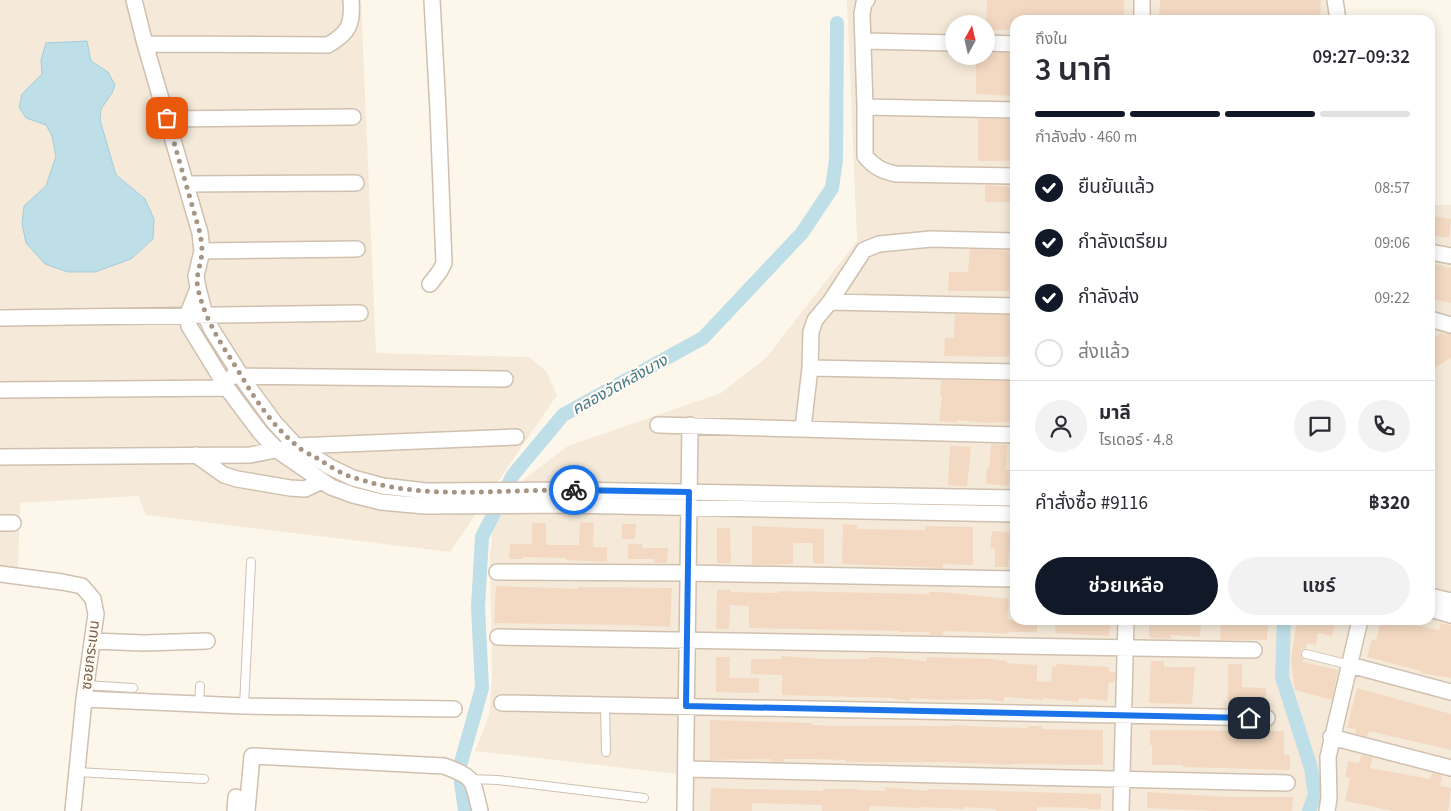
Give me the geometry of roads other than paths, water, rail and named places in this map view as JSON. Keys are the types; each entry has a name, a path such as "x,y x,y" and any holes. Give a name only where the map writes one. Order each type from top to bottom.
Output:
{"street":[{"path":"134,0 200,233 202,251 196,276 205,315 212,330 241,375 274,422 296,446 330,467 353,478 383,486 426,491 465,499"},
{"path":"145,44 328,45 342,37 348,28 352,14 351,0"},
{"path":"430,284 444,263 432,0"},
{"path":"866,0 862,14 865,156 873,166 896,174 1010,176"},
{"path":"1142,0 1142,15"},
{"path":"1335,0 1337,15"},
{"path":"863,41 945,43"},
{"path":"995,43 1010,44"},
{"path":"865,107 1010,110"},
{"path":"167,118 353,117"},
{"path":"186,184 356,182"},
{"path":"803,428 810,368 811,332 815,320 830,302 864,250 879,244 931,239 1010,241"},
{"path":"202,251 357,249"},
{"path":"1435,253 1451,256"},
{"path":"198,288 187,316 189,326 223,382 260,432 277,450 331,487 381,502 425,506 465,499 587,498 689,492 1010,498"},
{"path":"830,302 1010,306"},
{"path":"0,318 360,313"},
{"path":"1435,320 1451,325"},
{"path":"810,368 1010,372"},
{"path":"0,390 223,382 241,375 505,379"},
{"path":"658,425 1010,434"},
{"path":"685,811 690,425"},
{"path":"0,457 250,455 296,446 516,437"},
{"path":"196,455 224,475 237,479 305,489 322,481"},
{"path":"425,506 426,491"},
{"path":"903,496 905,512"},
{"path":"587,498 689,508 1010,514"},
{"path":"497,572 688,573 1010,579"},
{"name":"ซอยกระเบน","path":"0,574 82,586 93,599 96,614 85,692 73,811"},
{"path":"1435,597 1451,601"},
{"path":"1435,610 1451,614"},
{"path":"1120,811 1126,625"},
{"path":"1332,810 1328,757 1331,737 1359,625"},
{"path":"498,637 1254,650"},
{"path":"92,640 144,643 207,641"},
{"path":"1350,665 1451,692"},
{"path":"85,692 199,704 454,709"},
{"path":"502,703 1267,718"},
{"path":"1331,737 1451,768"},
{"path":"247,811 252,756 444,766 468,776 474,786 480,811"},
{"path":"686,769 1287,783"}],"lane":[{"path":"244,706 251,562"},
{"path":"1306,654 1350,665"},
{"path":"199,704 200,686"},
{"path":"85,692 133,688"},
{"path":"605,705 606,752"},
{"path":"77,772 204,778"},
{"path":"468,776 644,798"}],"water":[{"path":"87,41 91,61 108,72 115,85 101,109 100,120 116,175 145,199 154,219 153,239 131,259 95,272 68,272 45,264 26,243 22,224 24,206 46,186 56,156 52,136 46,125 26,118 19,107 22,94 42,74 41,60 46,43"}],"waterway":[{"name":"คลองวัดหลังบาง","path":"465,811 460,766 482,688 478,607 482,537 513,475 563,415 703,338 802,233 832,188 836,160 837,23"},
{"path":"1284,625 1282,677 1311,768 1315,795 1309,811"}]}
